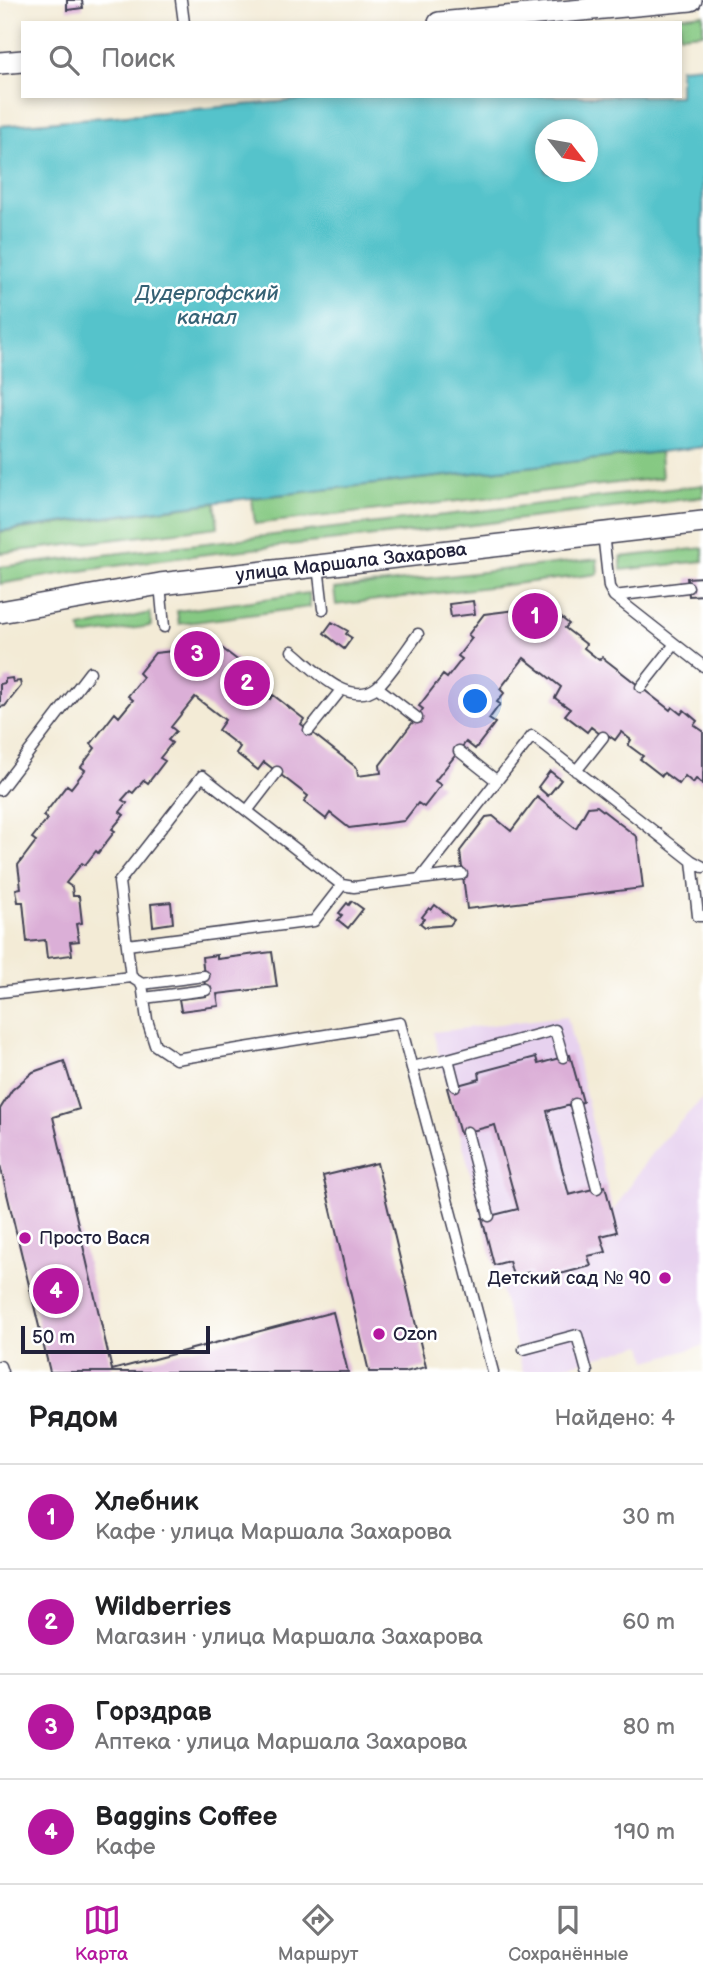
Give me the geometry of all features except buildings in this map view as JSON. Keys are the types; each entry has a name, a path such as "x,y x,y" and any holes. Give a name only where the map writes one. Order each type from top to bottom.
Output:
{"street":[{"path":"461,21 677,1"},
{"path":"0,63 21,61"},
{"name":"улица Маршала Захарова","path":"0,612 160,584 703,522"}],"lane":[{"path":"181,0 184,21"},
{"path":"603,533 609,587 614,596 703,666"},
{"path":"318,566 323,609"},
{"path":"160,584 164,627"},
{"path":"614,596 688,587"},
{"path":"292,651 341,690 359,694 377,687 418,634"},
{"path":"641,687 675,644"},
{"path":"0,790 90,672"},
{"path":"377,687 416,718"},
{"path":"309,730 341,690"},
{"path":"420,879 531,736 703,867"},
{"path":"576,771 603,737"},
{"path":"459,751 497,780"},
{"path":"247,811 277,772"},
{"path":"131,977 119,883 202,776 342,885 354,887 463,874"},
{"path":"692,861 698,916 703,916"},
{"path":"127,945 314,921 342,885"},
{"path":"0,992 131,977 142,984 204,976"},
{"path":"142,984 147,1020 155,1045 176,1059 400,1023 493,1372"},
{"path":"144,998 206,990"},
{"path":"412,1067 555,1030 563,1057"},
{"path":"448,1059 455,1086"},
{"path":"575,1104 597,1188"},
{"path":"467,1132 489,1216"},
{"path":"524,1349 577,1335 587,1372"},
{"path":"0,1366 2,1372"}],"shaded area":[{"path":"567,1016 613,1211 648,1158 703,1098 703,1346 647,1361 643,1345 541,1372 523,1372 433,1032"}],"green space":[{"path":"703,14 703,33 682,35 682,21 630,21"},
{"path":"660,452 662,478 255,524 252,498"},
{"path":"703,485 703,497 158,560 0,584 0,567"},
{"path":"215,503 218,527 0,553 0,532"},
{"path":"703,548 703,561 621,570 621,557"},
{"path":"597,559 598,574 336,605 334,589"},
{"path":"309,593 310,607 179,624 177,611"},
{"path":"150,613 151,626 82,636 80,628"}],"water":[{"name":"Дудергофский канал","path":"703,66 703,447 233,500 0,531 0,126 324,98 682,98 682,68"}],"place":[{"name":"Хлебник","path":"535,616"},
{"name":"Горздрав","path":"197,654"},
{"name":"Wildberries","path":"247,683"},
{"name":"Просто Вася","path":"25,1238"},
{"name":"Детский сад № 90","path":"665,1278"},
{"name":"Baggins Coffee","path":"56,1291"},
{"name":"Ozon","path":"379,1334"}]}
